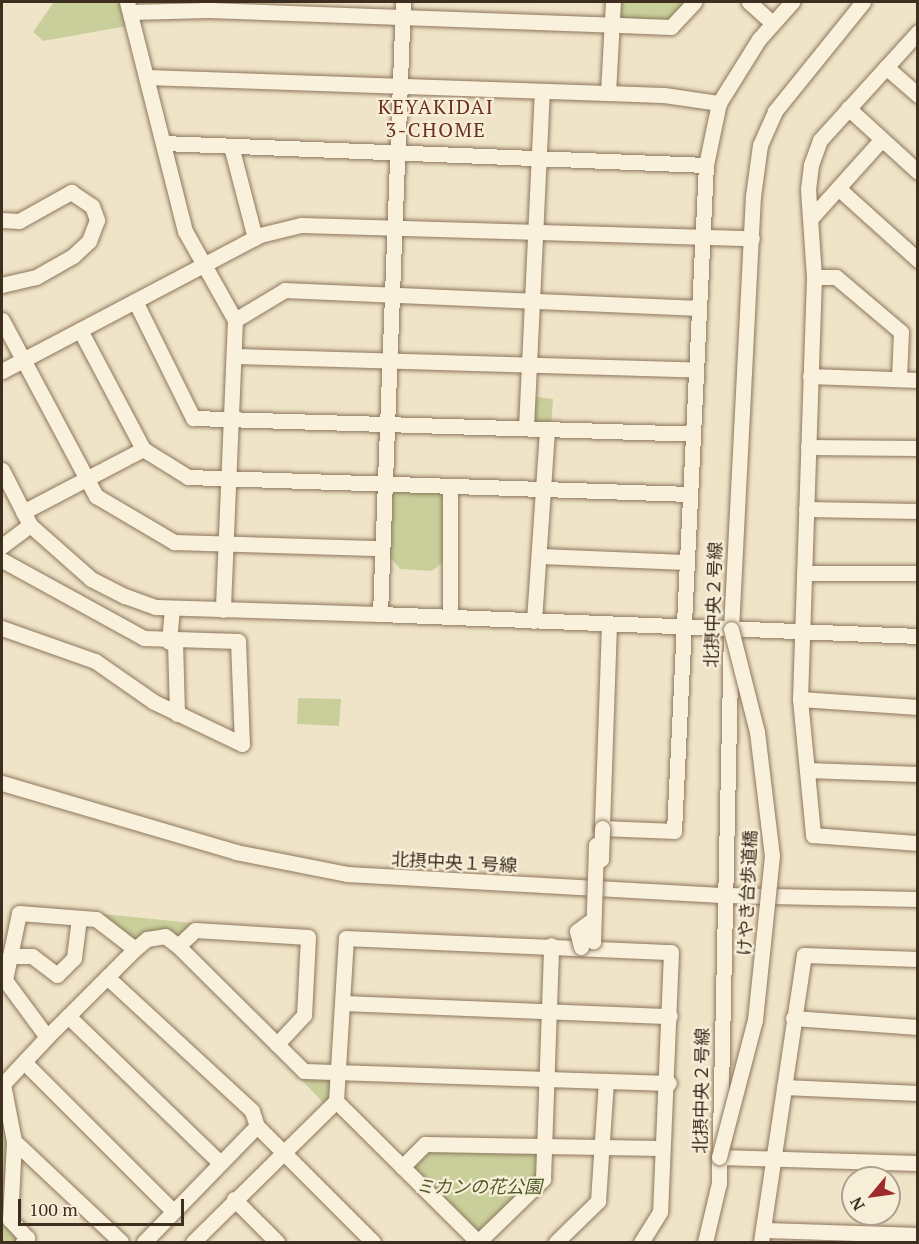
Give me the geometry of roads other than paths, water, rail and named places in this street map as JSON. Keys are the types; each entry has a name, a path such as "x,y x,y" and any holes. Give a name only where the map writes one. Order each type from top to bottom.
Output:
{"street":[{"path":"380,614 395,153 403,2"},
{"path":"608,93 613,2"},
{"path":"224,610 235,320 185,231 129,7 208,6 402,17 671,27 694,2"},
{"path":"749,2 772,23"},
{"path":"602,828 674,831 685,562 706,165 719,103 772,23 792,2"},
{"name":"北摂中央２号線","path":"705,1242 716,1212 719,1157 731,629 752,238 760,145 775,111 863,2"},
{"path":"918,32 820,140 811,165 814,277 800,699 813,835 918,843"},
{"path":"886,67 918,94"},
{"path":"146,77 608,93 719,103"},
{"path":"526,428 542,92"},
{"path":"848,108 918,172"},
{"path":"812,217 881,140"},
{"path":"163,143 706,165"},
{"path":"231,146 255,238"},
{"path":"838,188 918,260"},
{"path":"2,220 19,221 71,192 93,206 97,220 89,241 73,256 36,277 2,285"},
{"path":"2,371 255,238 301,225 752,238"},
{"path":"814,277 836,277 901,332 899,378"},
{"path":"235,320 285,290 698,308"},
{"path":"135,301 193,418 692,434"},
{"path":"2,320 96,496 174,542 382,548"},
{"path":"80,330 142,449 188,477 384,486 689,494"},
{"path":"235,356 389,358 695,370"},
{"path":"810,375 918,380"},
{"path":"534,621 541,556 547,429"},
{"path":"808,447 918,448"},
{"path":"2,546 26,519 87,479 142,449"},
{"path":"2,470 26,519 91,579 125,596 172,608 380,614 918,636"},
{"path":"450,488 450,617"},
{"path":"806,509 918,511"},
{"path":"541,556 685,562"},
{"path":"2,560 111,624 172,642 238,641 242,744 177,714 95,661 2,628"},
{"path":"804,573 918,573"},
{"path":"172,608 177,714"},
{"path":"581,947 577,931 588,923 593,941 596,845 601,859 609,624"},
{"name":"けやき台歩道橋","path":"719,1157 755,1020 772,856 757,732 731,629"},
{"path":"800,699 918,707"},
{"path":"807,770 918,774"},
{"name":"北摂中央１号線","path":"2,783 236,852 347,874 725,895 918,899"},
{"path":"47,1037 5,980 19,913 96,919 135,949"},
{"path":"10,956 32,956 57,975 74,958 79,918"},
{"path":"178,946 195,930 308,938 304,1015 277,1044"},
{"path":"27,1241 10,1220 14,1141 3,1084 47,1037 147,939 165,936 178,946 304,1071 669,1083"},
{"path":"193,1242 234,1199 336,1101 340,1071 346,938 551,945 671,952 669,1083 661,1148 660,1212 641,1242"},
{"path":"336,1101 478,1242 543,1179 551,945"},
{"path":"913,1237 764,1236 773,1157 804,955 918,959"},
{"path":"107,977 252,1111 257,1126 373,1242"},
{"path":"344,1003 670,1016"},
{"path":"68,1016 220,1163"},
{"path":"793,1018 918,1027"},
{"path":"24,1062 172,1210"},
{"path":"556,1242 598,1201 606,1081"},
{"path":"784,1087 918,1093"},
{"path":"144,1242 172,1210 257,1126"},
{"path":"14,1141 121,1242"},
{"path":"402,1167 425,1144 661,1148"},
{"path":"719,1157 918,1163"},
{"path":"234,1199 277,1242"}],"district":[{"name":"KEYAKIDAI 3-CHOME","path":"436,118"}],"park label":[{"name":"ミカンの花公園","path":"479,1186"}]}
